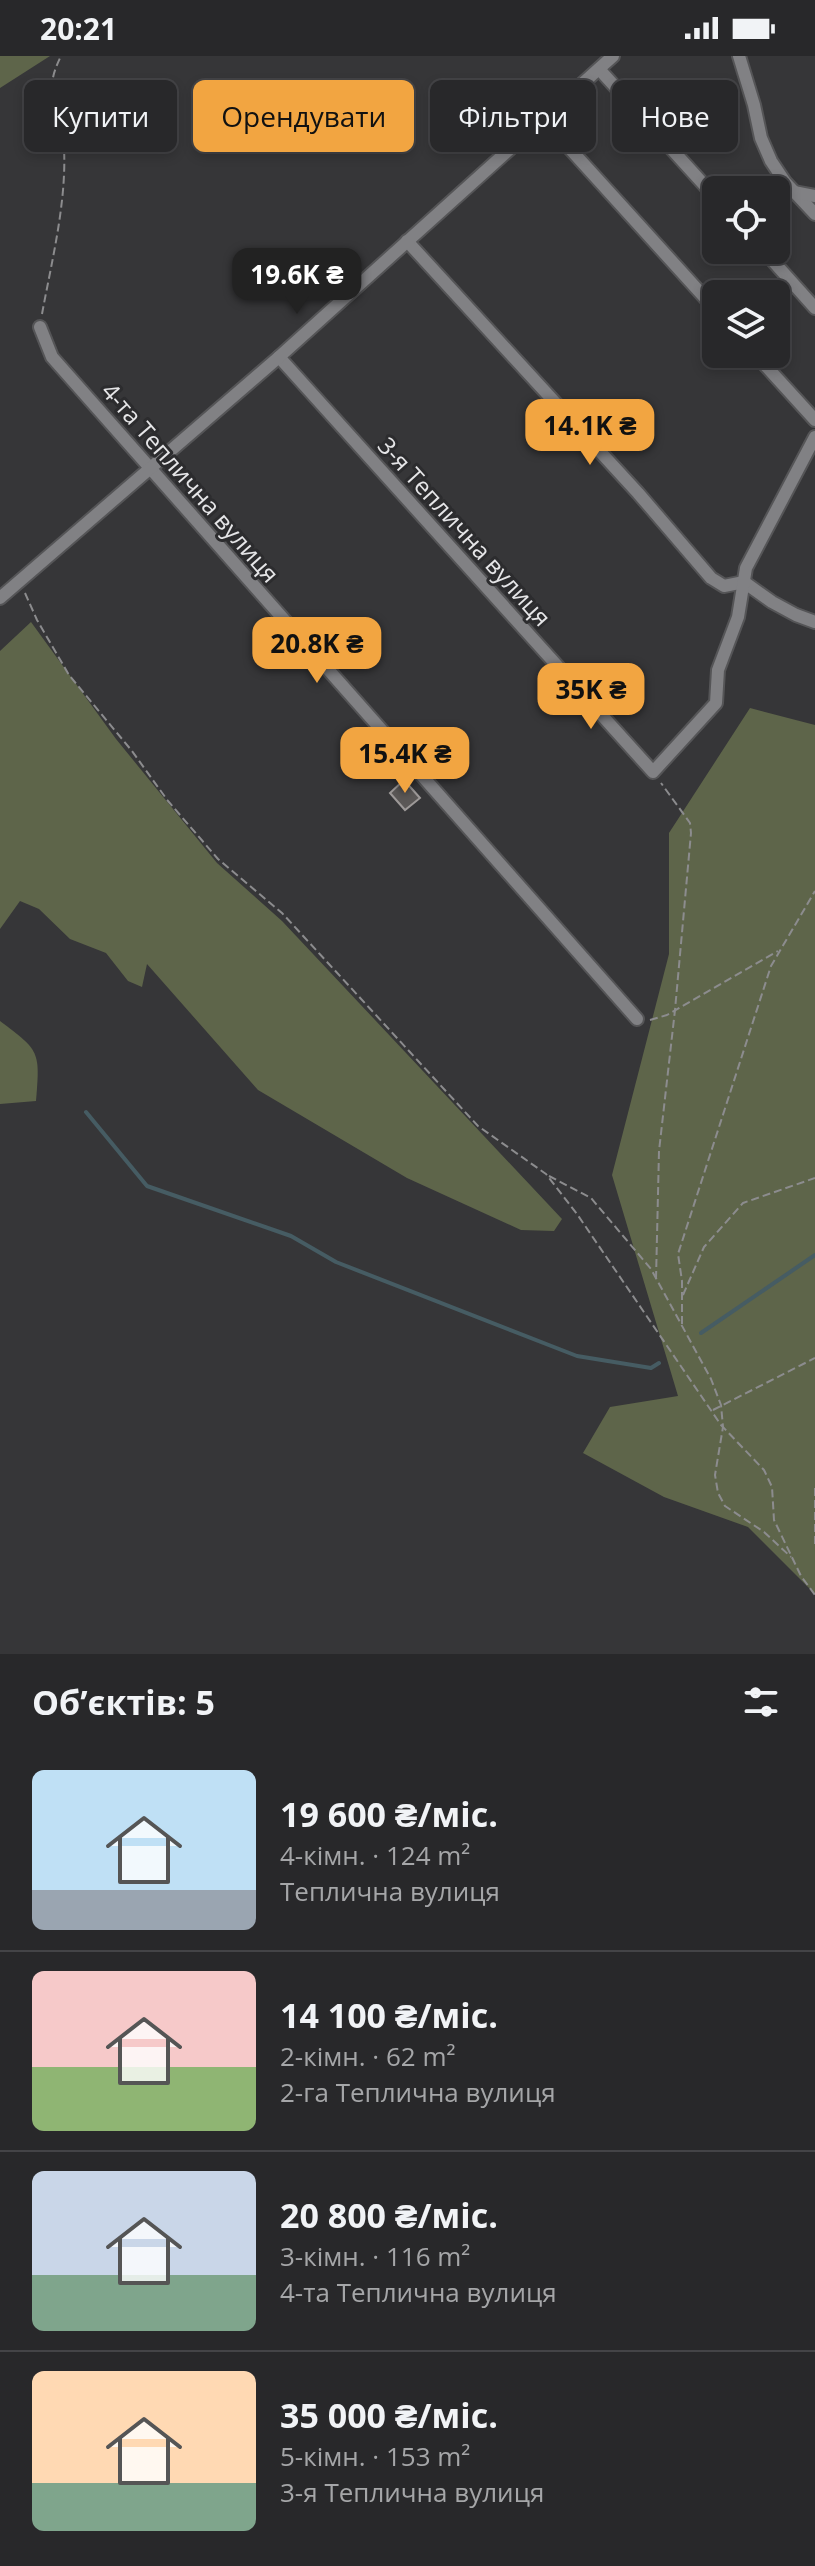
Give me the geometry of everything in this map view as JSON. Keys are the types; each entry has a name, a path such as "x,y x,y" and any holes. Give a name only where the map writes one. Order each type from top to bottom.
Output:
{"street":[{"path":"587,80 613,56"},
{"path":"739,56 761,138 771,161 815,214"},
{"path":"599,69 702,183"},
{"path":"0,598 279,357 506,152"},
{"path":"573,152 702,295"},
{"path":"794,192 815,196"},
{"path":"407,241 638,493 711,578 724,586 744,582 772,602 815,622"},
{"path":"776,264 815,308"},
{"name":"4-та Теплична вулиця","path":"40,327 52,357 637,1019"},
{"name":"3-я Теплична вулиця","path":"279,357 653,772"},
{"path":"768,368 815,420"},
{"path":"653,772 716,703 718,670 738,617 746,568 815,437"}],"path":[{"path":"40,327 62,198 61,121 51,83 61,56"},
{"path":"20,580 37,620 69,675 218,859 282,913 478,1126 546,1174 591,1198 627,1240 656,1279 711,1379 721,1405 723,1427 715,1475 718,1493 725,1506 764,1532 792,1558"},
{"path":"653,772 690,823 691,833 659,1151 656,1279"},
{"path":"682,1325 678,1254 771,966 815,891"},
{"path":"637,1019 651,1020 675,1010 780,949"},
{"path":"546,1174 577,1214 723,1427 764,1470 772,1487 774,1520 801,1576 815,1595"},
{"path":"682,1296 704,1247 743,1203 815,1178"},
{"path":"712,1411 815,1358"},
{"path":"815,1488 815,1545"}],"green space":[{"path":"0,56 50,56 0,88"},
{"path":"31,622 116,739 217,863 282,921 562,1219 554,1231 521,1230 407,1178 258,1090 147,964 142,987 128,981 106,953 70,939 39,909 20,901 0,929 0,651"},
{"path":"750,708 815,725 815,1594 748,1527 664,1497 583,1453 610,1407 678,1396 612,1175 669,954 669,833"},
{"path":"0,1021 23,1039 34,1054 38,1072 36,1101 0,1104"}],"building":[{"path":"404,780 420,798 405,810 390,793"}],"waterway":[{"path":"86,1112 147,1186 291,1236 336,1262 577,1356 651,1368 659,1363"},
{"path":"701,1333 815,1255"}]}
